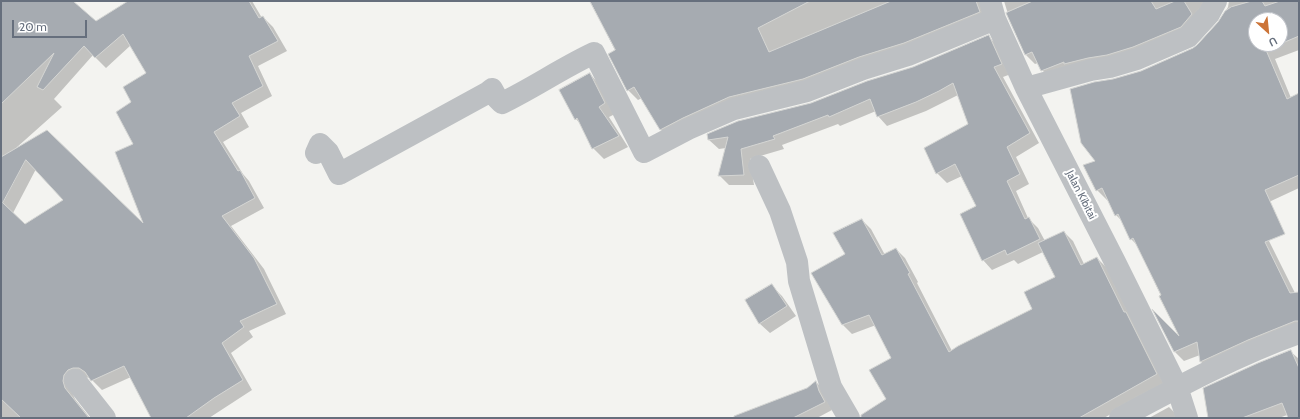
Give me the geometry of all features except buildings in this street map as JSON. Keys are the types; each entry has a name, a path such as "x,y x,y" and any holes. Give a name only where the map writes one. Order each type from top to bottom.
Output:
{"street":[{"path":"1026,88 1137,59 1188,37 1209,14 1216,1"},
{"path":"316,153 320,144 328,152 339,174 487,93 492,88 497,98 502,103 526,92 594,53 644,152 688,129 734,109 808,91 862,69 908,55 992,10"},
{"name":"Jalan Kibitai","path":"992,10 1026,88 1119,269 1177,387 1187,418"},
{"path":"759,166 780,211 797,262 799,281 831,387 850,418"},
{"path":"1120,418 1177,387 1266,345 1299,333"},
{"path":"76,380 105,418"}]}
